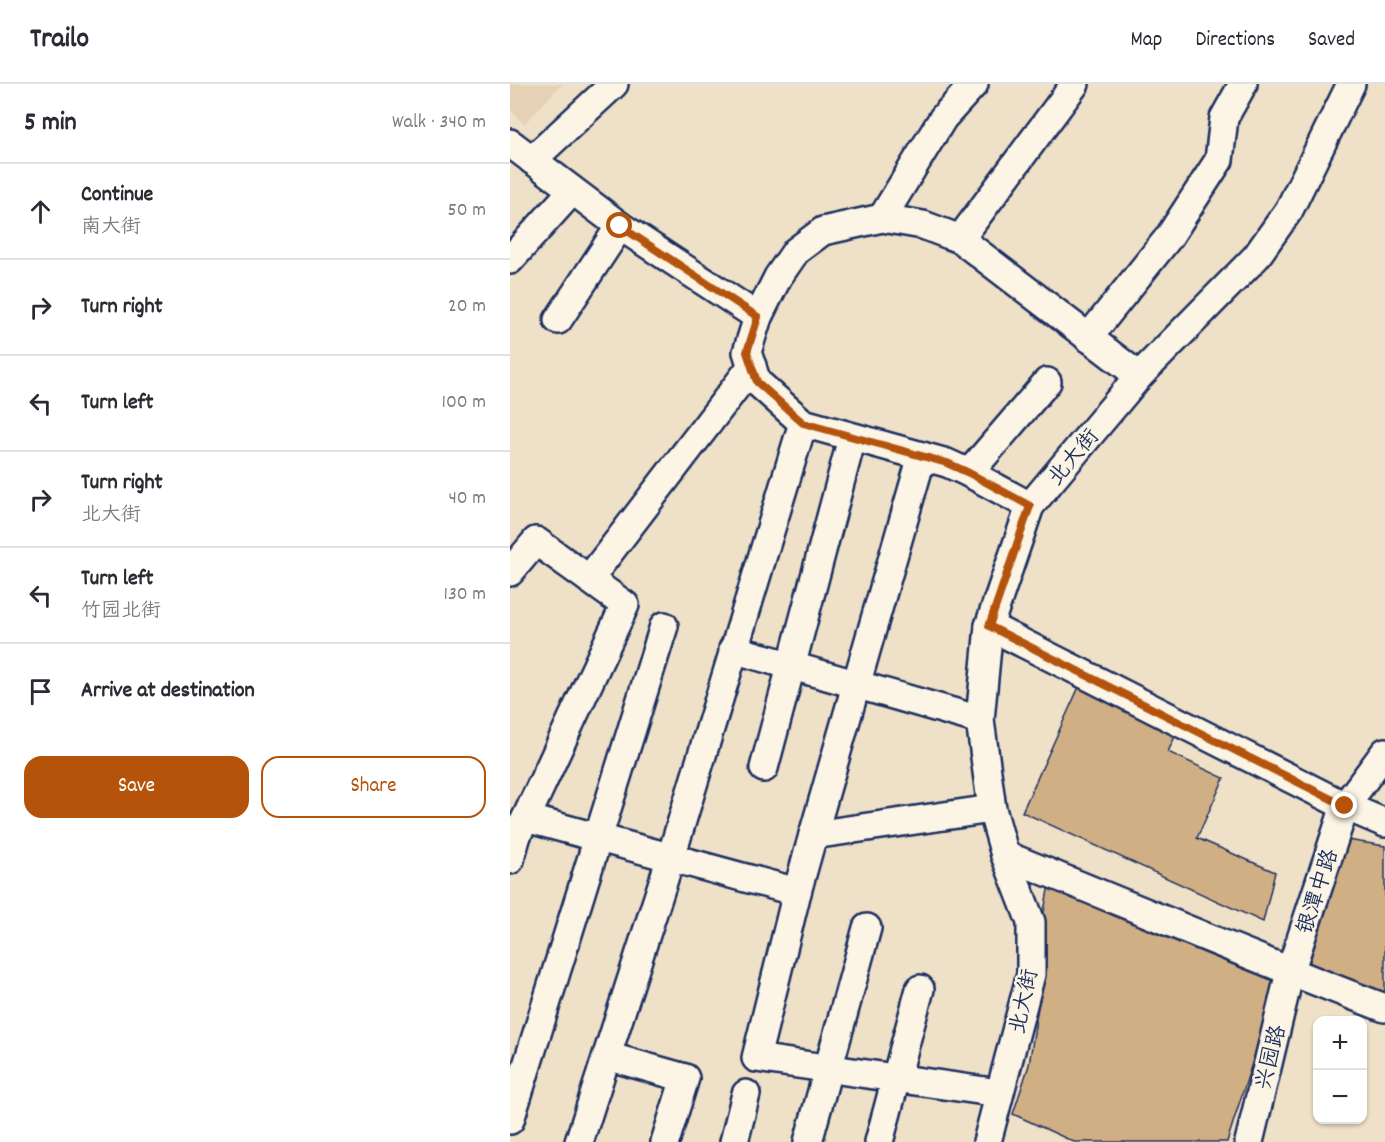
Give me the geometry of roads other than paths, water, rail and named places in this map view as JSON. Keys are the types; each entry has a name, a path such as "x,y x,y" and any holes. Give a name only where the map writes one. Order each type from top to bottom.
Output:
{"street":[{"path":"532,160 614,84"},
{"path":"882,218 943,118 974,84"},
{"path":"960,239 1076,84"},
{"path":"1088,338 1169,237 1219,160 1224,118 1243,84"},
{"name":"北大街","path":"992,1140 999,1093 1031,974 1031,922 1005,855 992,809 980,720 989,626 1030,506 1139,376 1256,257 1289,210 1351,84"},
{"path":"510,143 620,226 758,317"},
{"path":"510,260 572,191"},
{"path":"1030,506 947,463 803,423 757,382 747,352 758,317 778,277 796,251 822,231 882,218 923,225 960,239 1139,376"},
{"path":"558,320 620,226"},
{"path":"589,579 752,366"},
{"path":"969,473 1047,382"},
{"path":"579,1142 671,857 803,423"},
{"path":"764,768 852,438"},
{"path":"922,456 796,892 756,1058 999,1093"},
{"path":"510,572 537,541 625,605 518,828 510,860"},
{"path":"510,1120 664,626"},
{"path":"989,626 1345,806 1385,823"},
{"path":"733,649 980,720"},
{"name":"银潭中路","path":"1290,972 1345,806 1385,752"},
{"path":"813,836 992,809"},
{"path":"518,828 598,837 796,892"},
{"path":"1005,855 1239,949 1290,972 1385,1008"},
{"path":"808,1142 867,928"},
{"name":"兴园路","path":"1249,1142 1290,972"},
{"path":"879,1142 920,989"},
{"path":"607,1056 685,1078 665,1142"},
{"path":"734,1142 747,1094"}]}
